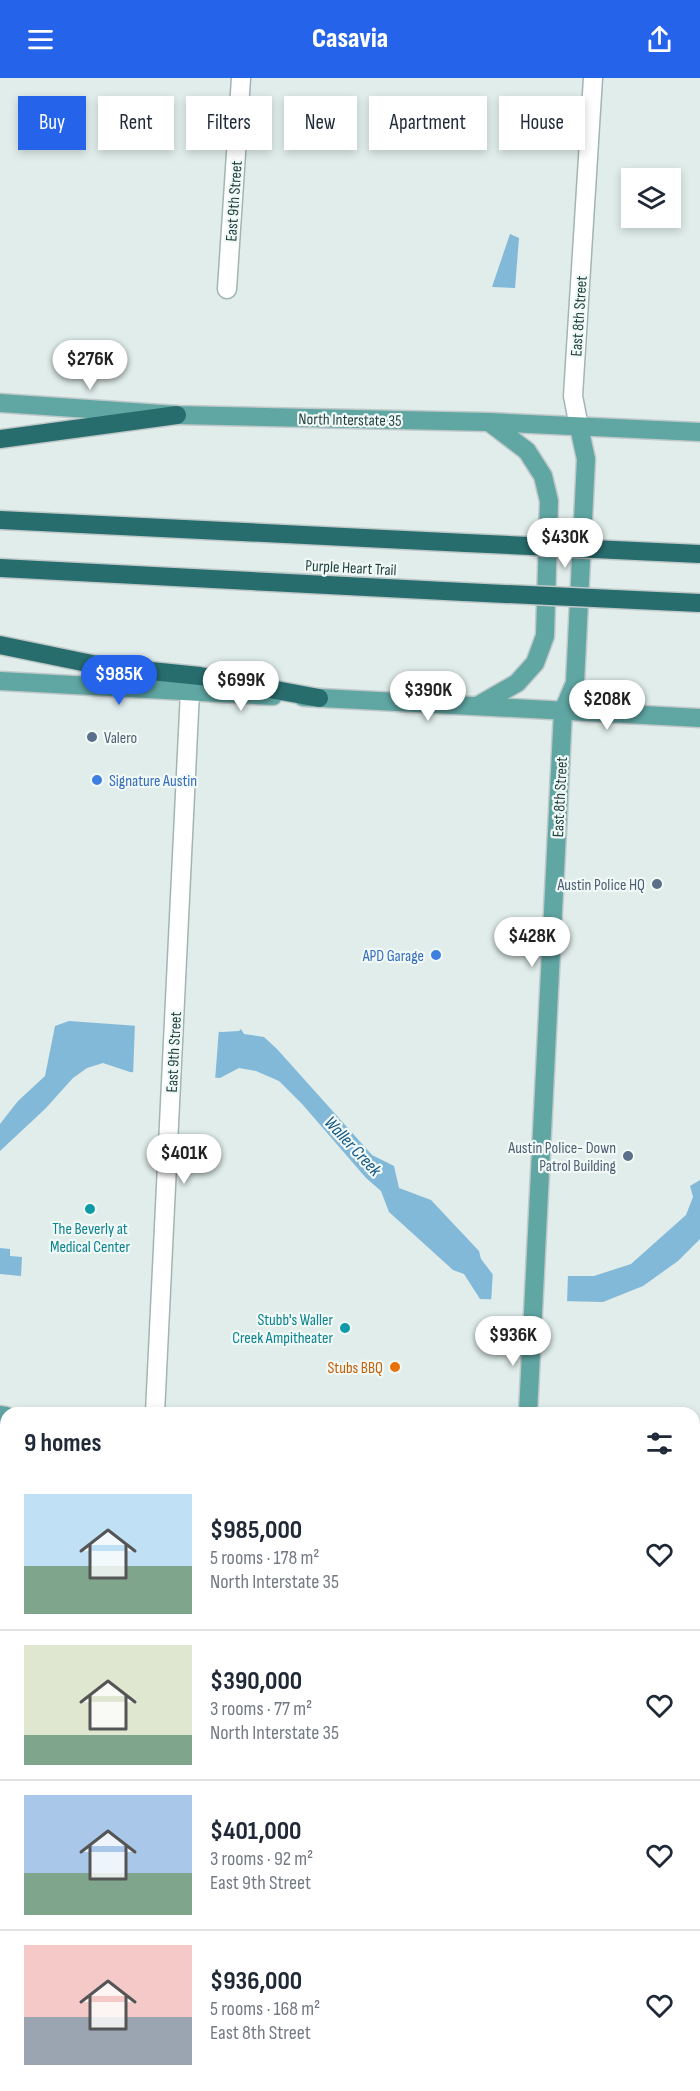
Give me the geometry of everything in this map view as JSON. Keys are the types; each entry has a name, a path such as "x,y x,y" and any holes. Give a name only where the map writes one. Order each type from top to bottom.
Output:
{"highway":[{"path":"0,439 177,416"},
{"name":"Purple Heart Trail","path":"0,520 700,554"},
{"name":"Purple Heart Trail","path":"0,568 700,603"},
{"path":"0,645 102,666 200,676 319,698"}],"main road":[{"name":"North Interstate 35","path":"0,403 177,416 489,422 700,432"},
{"path":"477,706 517,683 536,663 546,636 549,501 543,476 527,451 489,422"},
{"name":"East 8th Street","path":"528,1407 563,711 575,683 586,459 579,427"},
{"path":"0,681 700,718"}],"street":[{"name":"East 9th Street","path":"227,289 241,78"},
{"name":"East 8th Street","path":"579,427 573,396 593,78"},
{"name":"East 9th Street","path":"155,1407 190,691"}],"water":[{"path":"510,234 519,238 515,288 492,287"},
{"name":"Waller Creek","path":"69,1021 222,1032 241,1029 244,1034 264,1037 372,1155 394,1166 399,1188 431,1200 479,1251 481,1259 494,1276 594,1276 631,1264 686,1215 693,1197 690,1186 700,1180 700,1239 678,1261 643,1286 603,1302 480,1299 464,1274 453,1270 389,1212 381,1191 366,1178 303,1105 279,1081 256,1071 239,1068 220,1078 130,1072 103,1063 87,1068 73,1078 45,1109 0,1151 0,1124 18,1101 45,1076 55,1026"},
{"path":"0,1248 10,1249 10,1256 22,1257 21,1276 0,1274"}],"pier":[{"path":"135,1022 219,1028 215,1081 133,1076"},
{"path":"493,1270 496,1273 568,1273 567,1304 491,1303"}],"place":[{"name":"Valero","path":"92,737"},
{"name":"Signature Austin","path":"97,780"},
{"name":"Austin Police HQ","path":"657,884"},
{"name":"APD Garage","path":"436,955"},
{"name":"Austin Police- Down Patrol Building","path":"628,1156"},
{"name":"The Beverly at Medical Center","path":"90,1209"},
{"name":"Stubb's Waller Creek Ampitheater","path":"345,1328"},
{"name":"Stubs BBQ","path":"395,1367"}]}
